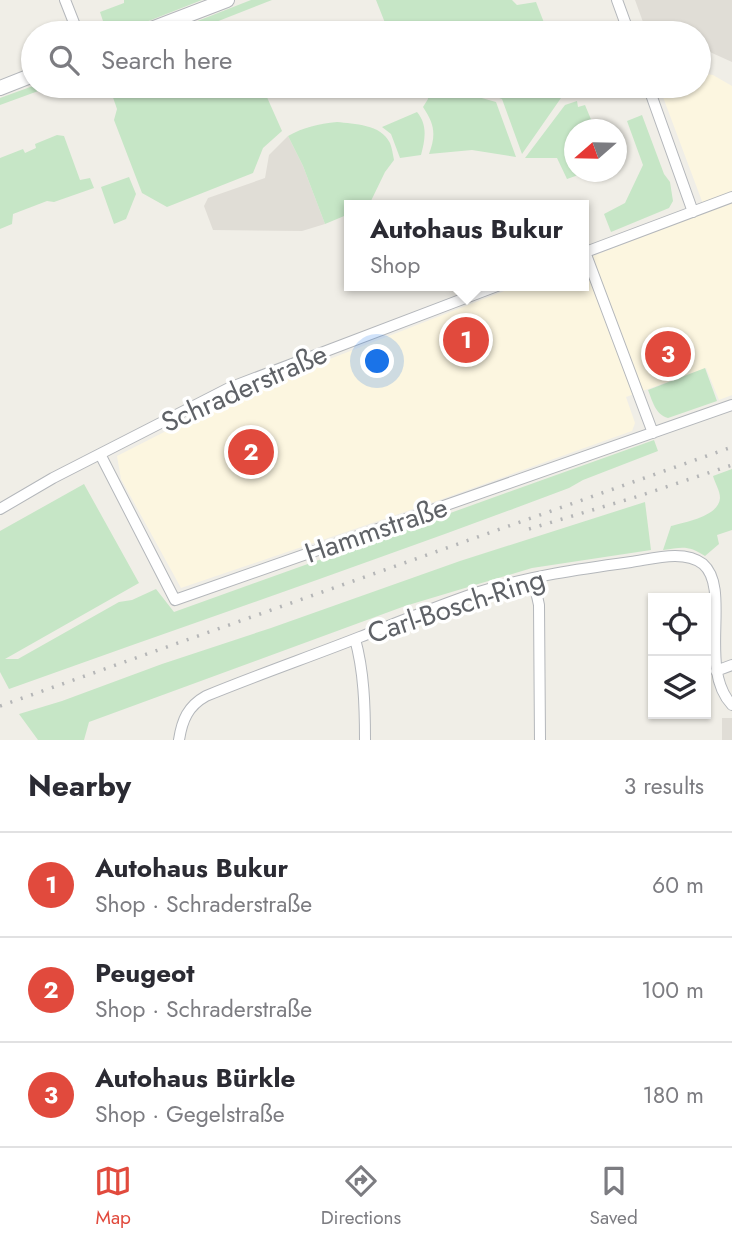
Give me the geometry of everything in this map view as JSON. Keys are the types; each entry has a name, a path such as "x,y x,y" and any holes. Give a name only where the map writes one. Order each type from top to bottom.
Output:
{"street":[{"path":"65,0 73,21"},
{"path":"172,21 227,0"},
{"path":"617,0 625,21"},
{"path":"0,88 21,80"},
{"path":"652,98 693,212"},
{"path":"589,251 732,197"},
{"path":"589,266 653,433"},
{"name":"Schraderstraße","path":"0,509 53,478 229,388 484,291"},
{"name":"Hammstraße","path":"100,454 175,600 732,405"},
{"name":"Carl-Bosch-Ring","path":"179,740 183,719 196,701 355,639 480,592 572,570 661,557 696,559 710,570 715,587 716,671 721,689 732,705"},
{"path":"533,578 539,605 540,740"},
{"path":"355,639 359,652 365,710 365,740"},
{"path":"716,671 732,665"}],"shaded area":[{"path":"635,0 732,0 732,62 711,53 711,21 643,21"},
{"path":"711,75 732,86 732,395 719,400 706,368 626,397 635,423 632,431 181,588 121,479 117,456 235,396 504,291 589,291 589,258 706,212 663,98 711,98"},
{"path":"288,136 303,166 325,224 302,231 213,230 204,206 208,198 265,178 269,155"},
{"path":"722,718 732,718 732,740 722,740"}],"green space":[{"path":"124,0 202,0 149,21 103,21 100,12 124,3"},
{"path":"251,0 272,0 219,21 198,21"},
{"path":"376,0 512,0 517,5 536,2 543,21 384,21"},
{"path":"21,90 21,97 0,105 0,98"},
{"path":"113,98 267,98 282,131 263,148 253,173 167,207 142,193 114,120 117,109"},
{"path":"482,98 496,102 516,157 472,150 429,154 433,130 423,107 428,99"},
{"path":"499,98 561,98 522,154 502,99"},
{"path":"577,101 578,107 585,105 591,119 564,119 564,173 557,158 525,158 565,105"},
{"path":"417,112 424,127 421,155 400,158 391,134 382,127"},
{"path":"642,115 664,174 670,182 673,201 669,208 611,232 604,214 625,203 643,165 627,121"},
{"path":"337,122 374,129 390,143 394,160 371,200 344,200 344,216 325,224 303,166 288,136 311,126"},
{"path":"57,135 64,136 80,180 90,178 94,188 13,214 12,224 0,229 0,158 23,149 25,153 36,148 35,144"},
{"path":"129,177 136,194 126,219 114,224 101,187"},
{"path":"705,368 717,401 668,418 660,414 648,390"},
{"path":"654,440 658,451 569,488 290,590 9,689 0,672 0,531 84,484 139,583 5,659 18,659 119,602 132,600 156,589 174,612"},
{"path":"732,469 732,530 717,535 719,544 705,556 685,548 663,550 671,526 701,517 714,509 720,498 713,476"},
{"path":"645,502 651,550 532,568 405,606 89,722 84,740 38,740 19,714 460,561"}],"railway":[{"path":"0,706 732,447"},
{"path":"529,529 732,465"}],"place":[{"name":"Autohaus Bukur","path":"466,340"},
{"name":"Autohaus Bürkle","path":"668,354"},
{"name":"Peugeot","path":"251,452"}]}
